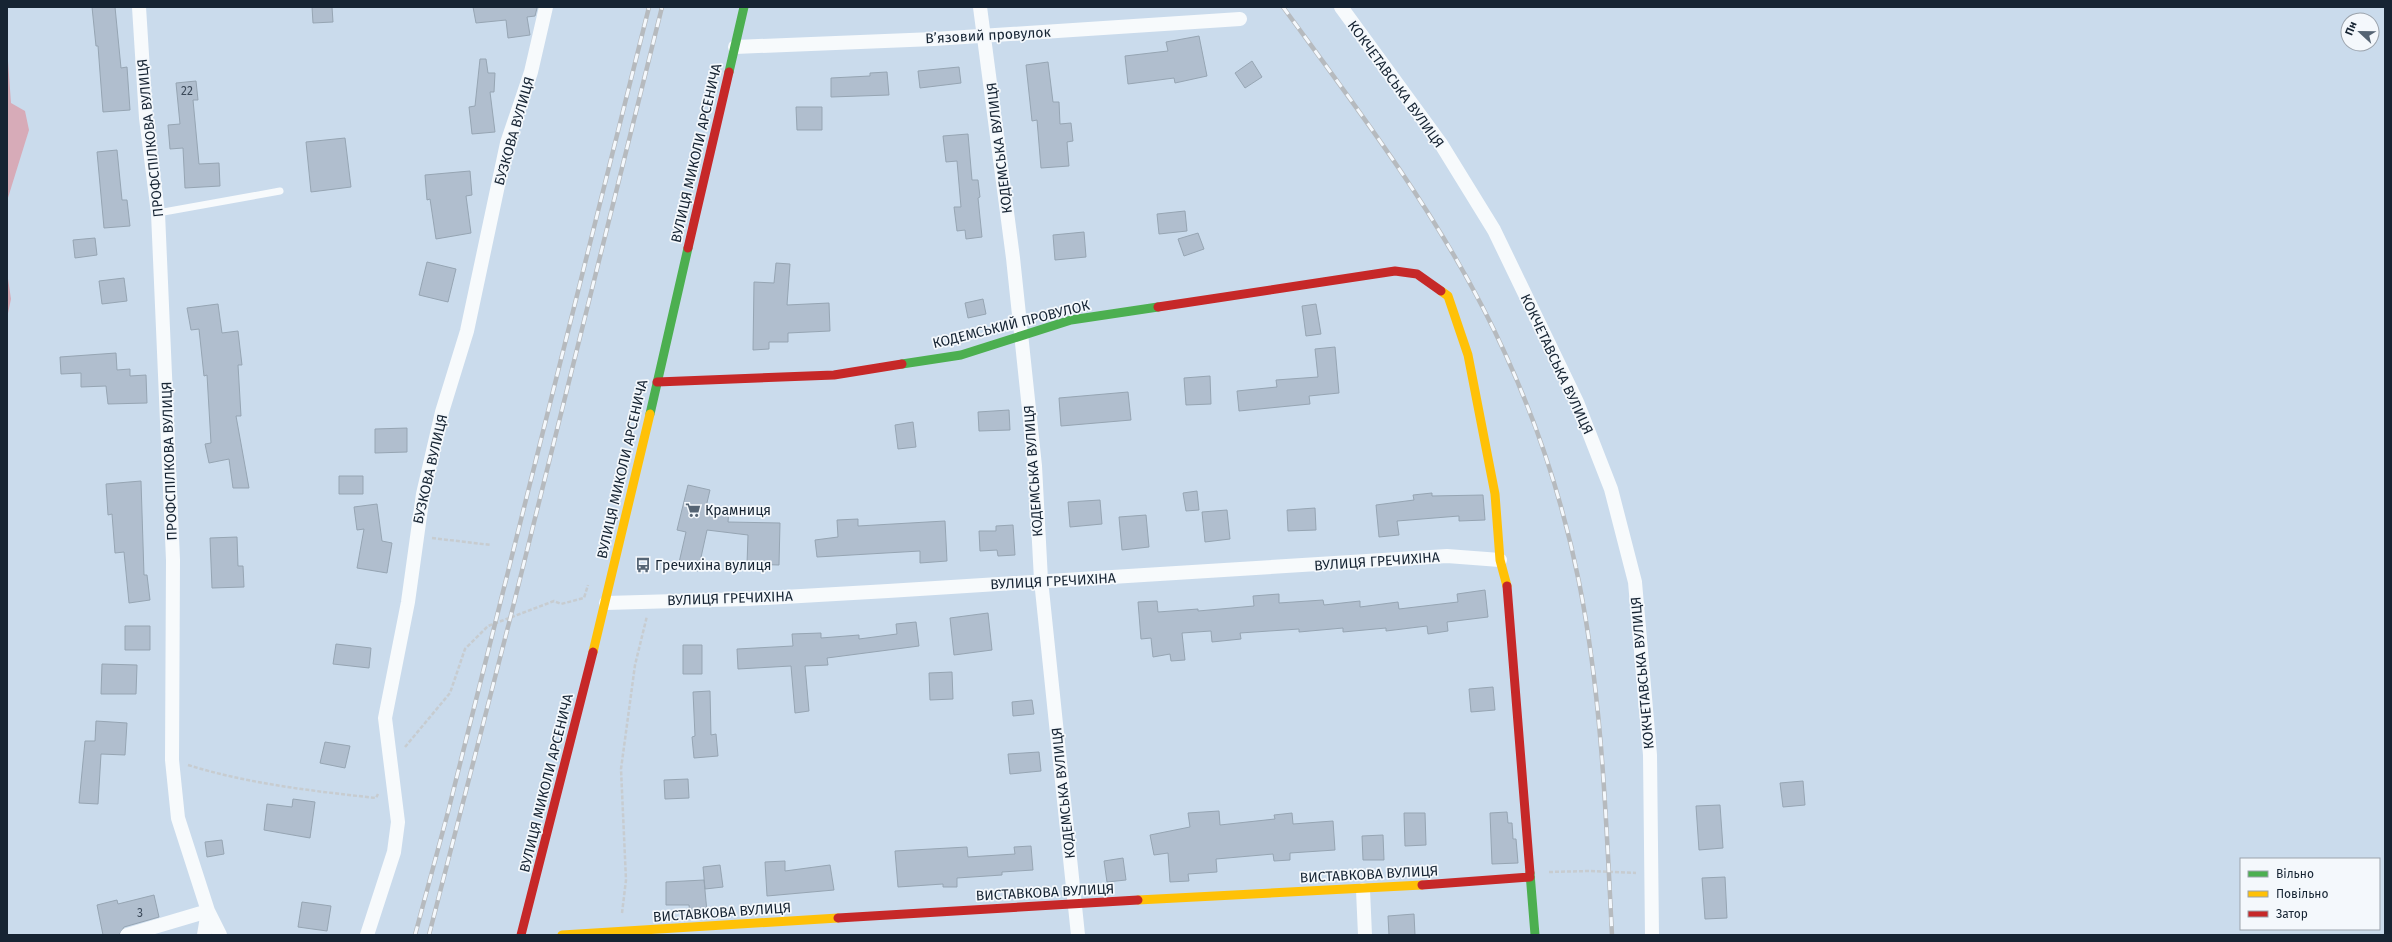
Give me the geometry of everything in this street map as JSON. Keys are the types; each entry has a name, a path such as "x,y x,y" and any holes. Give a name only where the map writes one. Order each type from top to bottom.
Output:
{"street":[{"name":"ПРОФСПІЛКОВА ВУЛИЦЯ","path":"139,7 146,118 158,213 173,560 172,760 178,818 208,911 220,935"},
{"name":"БУЗКОВА ВУЛИЦЯ","path":"367,935 394,852 398,822 385,718 408,602 423,494 442,412 467,331 507,144 531,72 546,7"},
{"name":"ВУЛИЦЯ МИКОЛИ АРСЕНИЧА","path":"521,935 606,603 744,7"},
{"name":"КОДЕМСЬКА ВУЛИЦЯ","path":"980,7 985,35 1035,466 1041,580 1078,935"},
{"name":"КОКЧЕТАВСЬКА ВУЛИЦЯ","path":"1341,7 1441,144 1494,230 1577,402 1610,489 1635,582 1650,755 1652,935"},
{"name":"Вʼязовий провулок","path":"735,47 985,35 1240,19"},
{"name":"КОДЕМСЬКИЙ ПРОВУЛОК","path":"657,382 834,375 961,355 1072,320 1395,271 1417,274 1448,296 1468,355 1495,494 1500,560"},
{"name":"ВУЛИЦЯ ГРЕЧИХІНА","path":"606,603 651,600 755,598 1041,580 1113,578 1447,556 1500,560"},
{"path":"1500,560 1507,586 1535,935"},
{"name":"ВИСТАВКОВА ВУЛИЦЯ","path":"562,935 620,933 1195,897 1363,890 1530,877"},
{"path":"1363,890 1365,935"},
{"name":"ПРОФСПІЛКОВА ВУЛИЦЯ","path":"204,935 208,911"},
{"path":"127,935 208,911"}],"lane":[{"path":"158,213 280,191"}],"path":[{"path":"416,537 491,545"},
{"path":"391,763 450,693 465,649 488,626 554,601 561,604 584,598 588,584"},
{"path":"620,933 626,880 621,769 635,665 651,600"},
{"path":"172,760 226,777 310,790 376,798 379,791"},
{"path":"1530,877 1547,872 1590,871 1630,873"}],"shaded area":[{"path":"7,47 11,103 25,111 29,130 7,201"},
{"path":"7,272 11,299 7,318"}],"building":[{"path":"92,7 115,7 121,68 127,67 130,110 103,112 98,46 96,46"},
{"path":"312,7 332,7 333,22 313,23"},
{"path":"473,7 537,8 535,16 527,17 530,35 508,38 506,20 476,23"},
{"path":"1199,36 1207,76 1175,83 1174,78 1128,84 1125,56 1168,51 1166,42"},
{"path":"480,59 486,59 488,73 495,73 494,92 490,92 495,132 472,134 469,107 475,106"},
{"path":"1252,61 1262,77 1245,88 1235,73"},
{"path":"1048,62 1053,102 1059,102 1060,124 1071,123 1073,141 1067,142 1069,166 1041,168 1037,120 1032,121 1026,65"},
{"path":"959,67 961,83 920,88 918,71"},
{"path":"887,72 889,95 831,97 831,78 870,76 870,73"},
{"path":"196,81 198,100 193,100 199,164 219,163 220,186 185,188 183,148 170,149 168,125 180,124 176,83"},
{"path":"796,107 822,107 822,130 797,130"},
{"path":"968,134 972,180 978,180 980,197 978,198 982,237 966,239 965,230 957,231 954,207 961,207 957,161 946,162 943,136"},
{"path":"345,138 351,187 311,192 306,142"},
{"path":"117,150 122,200 127,200 130,226 104,228 97,152"},
{"path":"470,171 472,195 466,196 471,233 436,239 430,199 427,200 425,175"},
{"path":"1185,211 1187,231 1159,234 1157,214"},
{"path":"1084,232 1086,257 1055,260 1053,235"},
{"path":"1198,233 1204,249 1184,256 1178,239"},
{"path":"95,238 97,255 75,258 73,240"},
{"path":"427,262 456,269 448,302 419,295"},
{"path":"776,263 790,264 787,305 829,303 830,331 788,333 788,342 769,342 769,349 753,350 754,282 774,283"},
{"path":"124,278 127,301 102,304 99,281"},
{"path":"983,299 986,314 968,318 965,303"},
{"path":"218,304 222,333 238,331 242,365 238,365 241,416 236,416 249,488 233,488 229,459 209,463 205,444 211,443 207,375 204,376 199,329 191,330 187,308"},
{"path":"1316,304 1321,334 1306,336 1302,306"},
{"path":"1335,347 1339,393 1309,396 1310,404 1239,411 1237,391 1277,387 1276,380 1318,377 1315,349"},
{"path":"116,353 117,370 130,369 130,376 146,375 147,403 108,404 106,386 81,387 81,373 61,374 60,357"},
{"path":"1210,376 1211,404 1186,405 1184,378"},
{"path":"1128,392 1131,420 1061,426 1059,398"},
{"path":"1009,410 1010,430 979,431 978,412"},
{"path":"913,422 916,447 898,449 895,425"},
{"path":"407,428 407,452 375,453 375,429"},
{"path":"339,476 363,476 363,494 339,494"},
{"path":"141,481 144,575 147,575 150,600 129,603 124,552 115,553 112,514 108,515 106,484"},
{"path":"688,485 710,490 706,507 729,510 728,522 780,523 779,565 747,564 748,535 707,530 698,571 678,567 686,532 677,530"},
{"path":"1197,491 1199,510 1186,511 1183,493"},
{"path":"1432,493 1432,496 1483,495 1485,520 1459,521 1459,516 1397,521 1399,535 1379,537 1376,505 1414,500 1413,495"},
{"path":"1100,500 1102,524 1070,527 1068,502"},
{"path":"377,504 382,541 392,543 387,573 357,568 364,529 357,530 354,507"},
{"path":"1315,508 1316,530 1288,531 1287,510"},
{"path":"1227,510 1230,539 1205,542 1202,512"},
{"path":"1146,515 1149,547 1122,550 1119,517"},
{"path":"858,519 858,526 945,521 947,561 920,563 920,551 817,557 815,540 838,537 837,520"},
{"path":"1013,525 1015,555 998,556 997,550 980,551 979,531 996,531 996,526"},
{"path":"237,537 238,566 243,566 244,587 212,588 210,538"},
{"path":"1485,590 1488,617 1447,622 1448,631 1428,634 1427,626 1386,631 1386,628 1343,632 1343,628 1299,632 1299,629 1240,633 1241,639 1212,642 1211,631 1182,633 1185,660 1171,661 1170,654 1153,657 1151,638 1141,639 1138,602 1157,601 1158,612 1198,609 1198,611 1254,606 1253,596 1279,594 1279,603 1323,600 1324,605 1360,601 1360,607 1398,602 1399,609 1458,602 1457,594"},
{"path":"988,613 992,650 954,655 950,618"},
{"path":"916,622 919,646 827,658 828,665 805,666 809,711 795,713 791,666 738,669 737,649 793,646 792,634 821,633 821,638 859,635 859,639 897,634 896,624"},
{"path":"125,626 150,626 150,650 125,650"},
{"path":"336,644 371,648 369,668 333,664"},
{"path":"683,645 702,645 702,674 683,674"},
{"path":"102,664 137,665 136,694 101,694"},
{"path":"952,672 953,699 930,700 929,673"},
{"path":"1493,687 1495,710 1471,712 1469,689"},
{"path":"710,691 711,735 716,734 718,756 694,758 692,737 695,736 693,692"},
{"path":"1032,700 1034,714 1013,716 1012,702"},
{"path":"96,721 127,723 125,755 101,754 98,804 79,803 85,741 95,741"},
{"path":"325,742 350,746 345,768 320,763"},
{"path":"1039,752 1041,771 1010,774 1008,754"},
{"path":"688,779 689,798 665,799 664,780"},
{"path":"1803,781 1805,805 1783,807 1780,783"},
{"path":"293,799 315,802 310,838 264,830 267,804 292,807"},
{"path":"1720,805 1723,848 1699,850 1696,806"},
{"path":"1219,811 1220,825 1275,819 1274,815 1292,813 1293,824 1333,821 1335,850 1290,853 1290,860 1274,861 1273,854 1216,859 1217,872 1188,874 1189,881 1170,882 1168,853 1154,855 1150,835 1190,827 1188,813"},
{"path":"1507,812 1508,823 1512,823 1513,839 1516,839 1518,863 1492,864 1490,813"},
{"path":"1404,813 1425,813 1426,845 1405,846"},
{"path":"1383,835 1384,860 1363,860 1362,836"},
{"path":"222,840 224,854 207,857 205,842"},
{"path":"1031,846 1033,870 1002,872 1002,875 957,878 957,887 943,887 943,884 898,887 895,851 967,847 968,857 1015,854 1014,847"},
{"path":"1123,858 1126,880 1107,882 1104,861"},
{"path":"785,861 785,871 830,865 834,890 767,896 765,862"},
{"path":"720,865 723,887 705,889 703,867"},
{"path":"1725,877 1727,918 1705,919 1702,878"},
{"path":"704,880 707,912 690,914 689,905 666,905 666,882"},
{"path":"154,895 159,917 124,927 119,935 103,935 97,905 117,900 118,904"},
{"path":"302,902 331,906 327,931 298,927"},
{"path":"1414,914 1415,935 1389,935 1388,916"}],"railway":[{"path":"415,935 448,812 649,7"},
{"path":"429,935 510,619 662,7"},
{"path":"1283,7 1388,153 1438,228 1461,267 1498,339 1513,372 1540,441 1552,476 1571,546 1587,626 1602,758 1612,935"}],"traffic: fast":[{"path":"729,72 744,7"},
{"path":"650,414 688,248"},
{"path":"902,364 961,355 1071,320 1158,307"},
{"path":"1530,873 1535,935"}],"traffic: slow":[{"path":"1441,291 1448,296 1468,355 1495,494 1500,560 1507,586"},
{"path":"593,652 650,414"},
{"path":"1138,900 1422,885"},
{"path":"562,935 838,918"}],"traffic: jam":[{"path":"688,248 729,72"},
{"path":"1158,307 1395,271 1417,274 1441,291"},
{"path":"657,382 834,375 902,364"},
{"path":"1507,586 1530,873"},
{"path":"521,935 593,652"},
{"path":"1422,885 1530,877"},
{"path":"838,918 1138,900"}],"place":[{"name":"Крамниця","path":"693,510"},
{"name":"Гречихіна вулиця","path":"643,565"}]}
